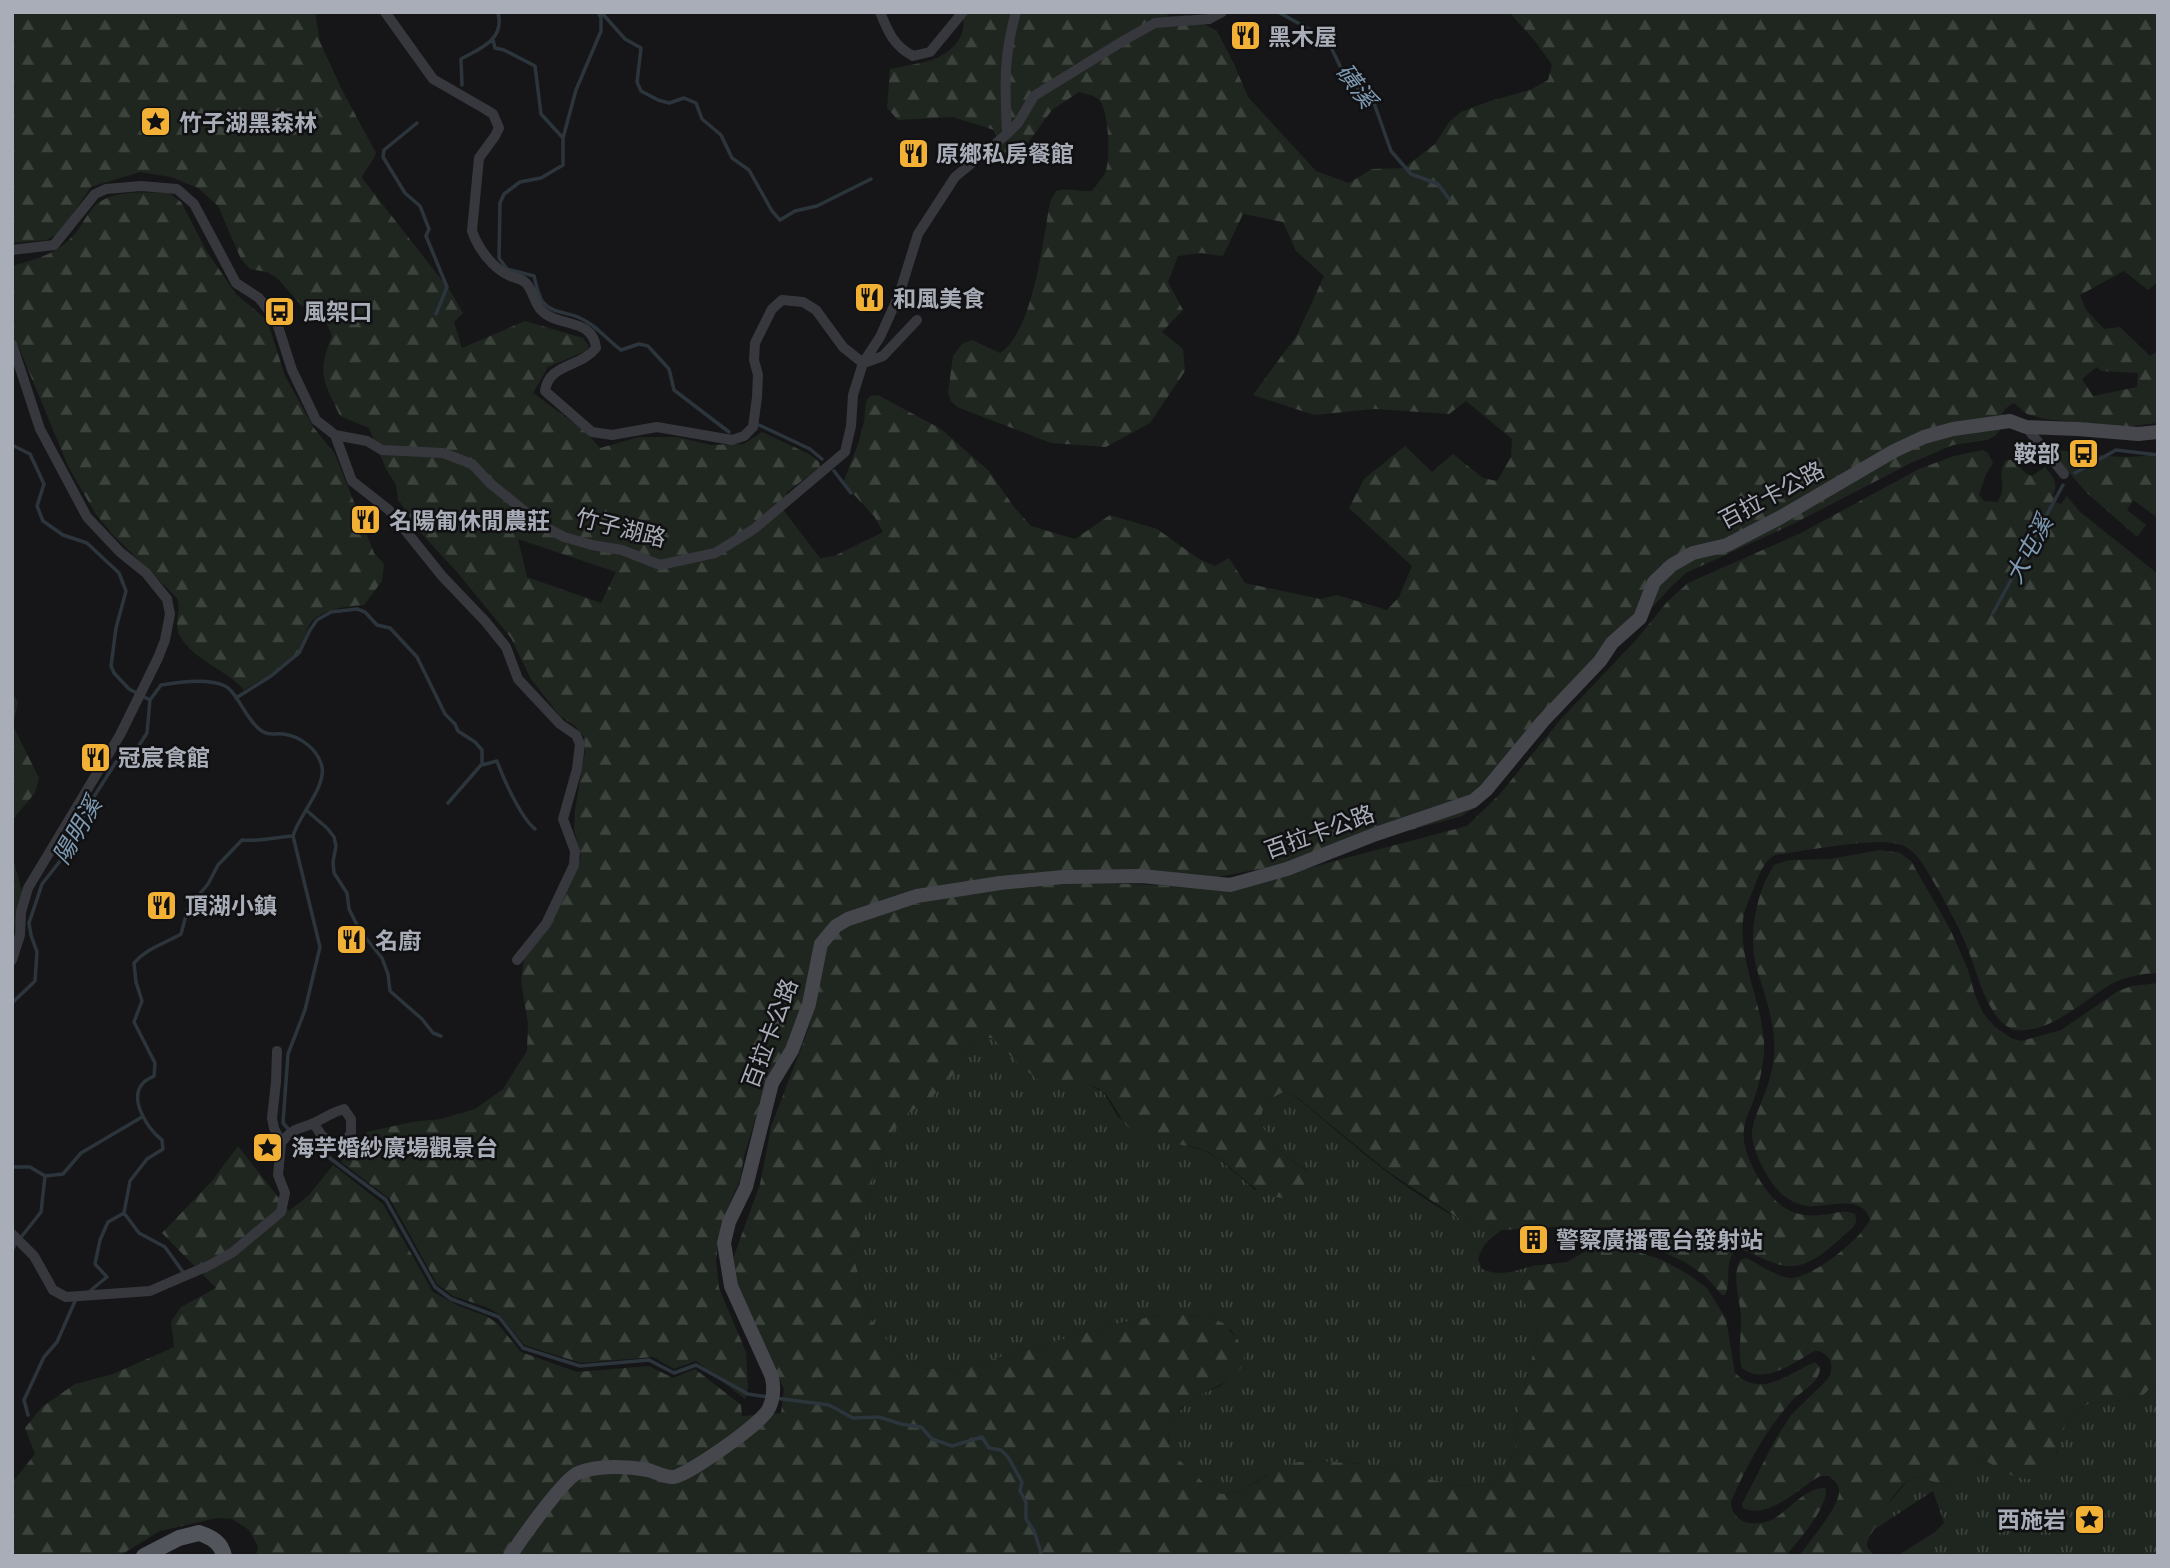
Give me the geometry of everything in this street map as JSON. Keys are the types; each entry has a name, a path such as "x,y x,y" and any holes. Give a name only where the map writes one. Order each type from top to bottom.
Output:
{"main road":[{"name":"百拉卡公路","path":"510,1556 544,1508 575,1474 599,1468 626,1468 673,1477 746,1432 765,1416 770,1407 774,1390 772,1377 731,1286 724,1243 729,1222 746,1187 772,1083 792,1050 809,1004 821,944 836,926 848,919 917,897 1000,883 1063,877 1142,876 1230,885 1287,869 1376,834 1473,801 1486,790 1543,721 1600,661 1612,643 1640,618 1654,582 1672,565 1693,553 1727,545 1782,517 1894,451 1924,437 1985,423 2010,421 2026,427 2138,434 2158,432"},
{"path":"145,1556 179,1538 199,1533 218,1543 224,1556"}],"street":[{"path":"385,12 433,79 493,114 497,122 499,128 479,158 472,231 476,242 499,271 527,284 541,310 552,318 588,331 595,339 596,348 590,356 551,374 545,391 592,432 612,435 657,427 732,440 744,436 753,427 757,397 755,343 772,309 782,300 803,302 816,310 843,347 863,363 883,356 917,320"},
{"path":"880,12 893,41 913,56 930,52 963,12"},
{"path":"1007,134 1005,65 1016,12"},
{"name":"竹子湖路","path":"335,435 367,441 382,450 443,453 472,464 491,484 543,527 564,537 622,550 660,565 715,553 754,529 845,452 851,426 853,396 863,363 880,337 899,295 918,234 955,177 1007,134 1034,96 1155,23 1209,19 1222,12"},
{"path":"12,250 54,245 95,194 106,189 141,186 177,189 194,205 236,283 259,298 276,320 292,370 316,420 335,435 352,481 389,510 442,576 506,647 518,679 561,724 576,735 580,744 577,769 564,819 575,851 574,865 546,924 517,960"},
{"path":"12,344 40,429 88,517 120,552 146,573 167,599 170,614 165,640 120,735 28,888 21,912 20,935 12,960"},
{"path":"2026,427 2064,474"},
{"path":"277,1051 272,1118 274,1128 283,1141"},
{"path":"12,1234 34,1256 53,1290 66,1297 150,1291 233,1252 281,1212 285,1193 278,1175 283,1141 294,1130 314,1124"}],"green space":[{"path":"12,12 315,12 320,42 376,153 362,178 451,292 463,313 454,322 462,348 525,321 583,338 589,346 586,351 548,367 533,393 585,431 600,448 639,437 677,437 711,445 744,444 762,432 809,454 819,462 820,467 787,492 784,511 820,558 834,556 883,532 874,516 843,483 858,444 866,402 870,396 878,395 941,429 989,471 1031,526 1075,539 1110,515 1157,529 1199,559 1215,566 1229,558 1245,583 1320,599 1337,595 1387,610 1399,597 1412,566 1349,508 1364,479 1405,446 1432,472 1453,454 1483,478 1497,481 1511,457 1512,439 1466,401 1449,414 1374,409 1314,415 1253,395 1297,335 1324,276 1296,251 1283,222 1243,214 1223,256 1201,253 1178,256 1168,282 1183,310 1162,332 1183,349 1185,371 1150,423 1106,447 1051,443 957,407 948,393 953,356 962,344 972,340 1000,353 1011,342 1021,326 1035,284 1050,202 1056,191 1092,191 1107,166 1107,125 1100,101 1079,92 1052,110 1021,152 997,156 1000,145 994,130 953,117 898,120 887,108 890,69 929,61 947,52 961,34 961,12 1161,12 1170,16 1187,15 1217,31 1248,97 1316,171 1349,183 1372,169 1404,168 1435,144 1449,122 1461,112 1530,90 1548,80 1552,65 1509,12 2158,12 2158,282 2148,290 2124,271 2080,295 2086,310 2104,329 2120,327 2150,356 2158,351 2158,423 2124,427 2045,419 2027,414 2014,403 2004,411 2001,429 1995,436 1987,440 1953,445 1911,463 1793,524 1686,573 1473,808 1462,816 1286,864 1207,879 970,882 825,933 789,1047 762,1098 744,1156 740,1180 721,1224 716,1260 719,1288 746,1352 748,1388 745,1399 696,1361 674,1369 653,1357 581,1363 524,1345 500,1315 486,1307 453,1296 437,1284 390,1199 341,1162 367,1132 441,1119 475,1109 503,1089 527,1051 528,1023 521,982 525,951 561,902 581,857 574,829 585,751 584,737 575,726 559,715 531,679 511,638 457,572 418,530 398,499 396,485 386,469 369,428 340,416 324,377 324,360 332,336 326,322 301,305 277,278 267,272 250,269 241,259 218,206 198,188 171,177 140,172 91,187 56,235 46,240 12,243","holes":["2097,367 2101,371 2138,373 2137,387 2093,396 2082,379","518,539 616,572 601,603 527,577"]},
{"path":"128,193 169,193 181,202 207,252 236,294 267,320 285,376 314,428 335,454 374,553 384,564 382,581 364,605 336,609 317,617 310,624 293,658 244,690 186,645 178,631 177,598 112,534 95,513 68,466 12,335 12,266 40,258 63,245 77,231 92,209 105,199"},
{"path":"1983,450 1988,453 1993,463 1979,495 1984,501 1997,502 2000,497 2006,460 2011,460 2032,476 2045,467 2054,480 2053,496 2057,503 2061,504 2067,496 2080,512 2158,574 2158,973 2134,976 2111,984 2067,1014 2042,1027 2013,1029 1997,1018 1988,1003 1965,942 1949,909 1922,862 1907,848 1891,843 1859,843 1775,855 1771,858 1760,872 1743,920 1744,951 1764,1041 1760,1078 1744,1129 1745,1145 1754,1170 1781,1206 1803,1215 1842,1212 1855,1214 1856,1221 1850,1231 1822,1254 1805,1263 1787,1266 1737,1249 1730,1259 1727,1289 1725,1295 1722,1295 1705,1276 1685,1262 1636,1240 1578,1233 1554,1227 1502,1230 1479,1227 1461,1220 1387,1171 1298,1098 1284,1092 1267,1103 1260,1122 1282,1153 1315,1178 1310,1190 1302,1195 1284,1198 1270,1196 1247,1182 1214,1155 1201,1149 1140,1137 1125,1123 1106,1095 1094,1086 1045,1083 1024,1068 992,1038 979,1038 963,1050 955,1073 930,1099 901,1118 885,1144 873,1178 862,1230 853,1256 872,1321 893,1348 921,1368 955,1370 1120,1323 1160,1315 1188,1315 1223,1323 1238,1340 1243,1351 1242,1367 1228,1381 1201,1394 1181,1408 1170,1424 1168,1441 1179,1460 1221,1494 1239,1492 1280,1468 1298,1462 1317,1461 1363,1464 1459,1486 1489,1484 1505,1472 1515,1448 1518,1411 1537,1339 1536,1322 1519,1289 1532,1266 1567,1262 1600,1243 1660,1259 1707,1288 1726,1319 1735,1373 1745,1380 1765,1384 1815,1362 1820,1367 1817,1378 1790,1403 1764,1438 1731,1501 1735,1515 1740,1519 1759,1523 1773,1519 1812,1491 1826,1488 1817,1515 1786,1556 256,1556 258,1546 249,1530 232,1519 217,1518 160,1531 119,1556 12,1556 12,1483 35,1454 25,1428 42,1407 75,1384 113,1374 174,1347 171,1322 181,1307 216,1288 162,1233 212,1181 238,1146 289,1211 309,1195 333,1165 383,1204 433,1292 497,1323 521,1352 577,1372 649,1366 673,1378 695,1369 741,1405 742,1416 781,1413 784,1389 735,1278 734,1256 760,1184 771,1127 809,1027 828,945 837,932 847,924 905,906 996,888 1078,882 1203,887 1297,871 1467,826 1500,794 1560,720 1635,641 1668,601 1688,583 1801,533 1919,469 1954,456"},
{"path":"2057,450 2121,457 2158,453 2158,518 2133,500 2127,510 2146,525 2137,537 2087,493 2056,458 2054,452"},
{"path":"12,692 18,702 13,726 39,778 35,793 14,818 12,835"},
{"path":"1880,850 1900,853 1911,861 1950,929 1983,1013 1994,1026 2011,1038 2021,1041 2061,1030 2118,991 2132,986 2158,983 2158,1381 2140,1398 2088,1404 2067,1417 2056,1455 2045,1472 2038,1477 2017,1477 1983,1459 1967,1464 1947,1485 1915,1477 1903,1484 1886,1507 1869,1538 1867,1547 1874,1556 1799,1556 1835,1505 1839,1490 1836,1482 1829,1476 1820,1476 1783,1501 1763,1510 1753,1511 1743,1508 1742,1504 1775,1440 1791,1415 1827,1380 1831,1363 1823,1353 1815,1351 1770,1373 1751,1373 1742,1368 1737,1271 1739,1262 1746,1258 1780,1276 1801,1276 1824,1264 1848,1246 1870,1219 1865,1211 1850,1204 1811,1206 1789,1199 1772,1183 1756,1153 1752,1129 1770,1077 1774,1048 1770,1015 1755,960 1753,931 1762,890 1774,865 1789,860 1830,859"},
{"path":"12,854 22,892 12,942"},
{"path":"979,1038 992,1038 1007,1050 1067,1083 1084,1082 1103,1092 1119,1118 1161,1142 1203,1150 1219,1159 1255,1190 1309,1171 1280,1151 1260,1122 1267,1103 1284,1092 1297,1098 1376,1163 1438,1207 1470,1223 1502,1230 1487,1242 1478,1259 1482,1269 1495,1273 1532,1266 1522,1281 1536,1322 1537,1339 1518,1411 1515,1448 1505,1472 1489,1484 1459,1486 1363,1464 1298,1462 1267,1475 1239,1492 1221,1494 1191,1472 1180,1460 1168,1436 1171,1423 1181,1409 1200,1395 1223,1385 1235,1370 1243,1351 1232,1331 1213,1319 1188,1315 1160,1315 1120,1323 955,1370 921,1368 893,1348 872,1321 853,1256 862,1230 873,1178 885,1144 901,1118 930,1098 955,1073 963,1050"},
{"path":"2158,1381 2158,1556 1897,1556 1935,1532 1944,1523 1933,1491 1875,1529 1884,1509 1909,1479 1915,1477 1947,1485 1967,1463 1983,1459 2004,1471 2057,1454 2067,1417 2088,1404 2140,1398"}],"waterway":[{"path":"462,85 461,59 483,47 495,36 498,30 498,12"},
{"path":"598,12 601,31 576,90 563,138 563,165 541,178 520,182 504,194 500,203 499,258 507,269 534,276 540,297 550,308 584,320 621,350 639,344 648,346 669,369 674,390 729,432"},
{"path":"601,12 625,39 641,48 637,82 641,91 669,103 684,98 696,103 702,119 721,135 732,158 749,170 780,220 795,211 817,206 871,179"},
{"name":"磺溪","path":"1278,12 1327,39 1340,66 1358,89 1374,103 1391,151 1411,174 1438,184 1449,199"},
{"path":"493,40 495,48 535,66 541,114 563,138"},
{"path":"417,123 384,150 383,157 405,193 420,206 429,229 426,236 447,287 436,314"},
{"path":"759,425 810,449 822,459"},
{"name":"陽明溪","path":"12,445 30,454 44,484 37,506 43,521 63,535 87,543 119,573 126,591 116,628 111,666 129,689 150,700 147,733 138,747 116,762 88,806 68,851 42,884 29,923 37,952 35,981 12,1003"},
{"name":"大屯溪","path":"2075,473 2116,450 2158,455"},
{"path":"834,471 851,493"},
{"name":"大屯溪","path":"1993,613 2063,485"},
{"path":"236,698 271,676 299,653 317,620 331,612 357,609 365,612 377,625 390,628 417,657 445,714 458,731 482,750 482,765 497,761 518,807 535,829"},
{"path":"150,700 161,685 193,681 225,686 262,731 296,737 307,744 320,760 320,784 293,836 320,947 305,1010 288,1054 283,1123 297,1139 327,1156 386,1200 435,1287 451,1299 499,1317 523,1348 580,1366 649,1360 674,1373 696,1365 748,1394 768,1397"},
{"path":"448,803 481,765"},
{"path":"306,810 334,837 334,873 347,893 349,909 360,931 382,958 390,991 422,1019 433,1033 441,1036"},
{"path":"183,1272 165,1247 139,1233 124,1213 130,1181 147,1159 163,1149 162,1140 151,1129 139,1104 139,1089 145,1081 154,1076 155,1063 134,1022 142,1001 134,963 150,950 181,934 188,908 208,884 218,865 242,840 293,836"},
{"path":"12,1167 30,1167 45,1176 63,1174 81,1153 142,1117"},
{"path":"22,1236 41,1212 45,1176"},
{"path":"91,1290 107,1277 95,1264 100,1240 108,1222 124,1213"},
{"path":"12,1251 16,1242"},
{"path":"28,1415 24,1400 44,1357 57,1342 75,1301"},
{"path":"775,1398 829,1405 853,1418 879,1417 921,1427 932,1439 952,1446 982,1437 989,1448 1001,1450 1008,1457 1022,1482 1020,1491 1026,1502 1026,1519 1034,1531 1042,1556"}],"place":[{"name":"黑木屋","path":"1245,36"},
{"name":"竹子湖黑森林","path":"156,122"},
{"name":"原鄉私房餐館","path":"913,153"},
{"name":"和風美食","path":"870,298"},
{"name":"風架口","path":"280,311"},
{"name":"鞍部","path":"2083,453"},
{"name":"名陽匍休閒農莊","path":"366,520"},
{"name":"冠宸食館","path":"95,757"},
{"name":"頂湖小鎮","path":"162,905"},
{"name":"名廚","path":"352,940"},
{"name":"海芋婚紗廣場觀景台","path":"268,1147"},
{"name":"警察廣播電台發射站","path":"1533,1239"},
{"name":"西施岩","path":"2089,1519"}]}
